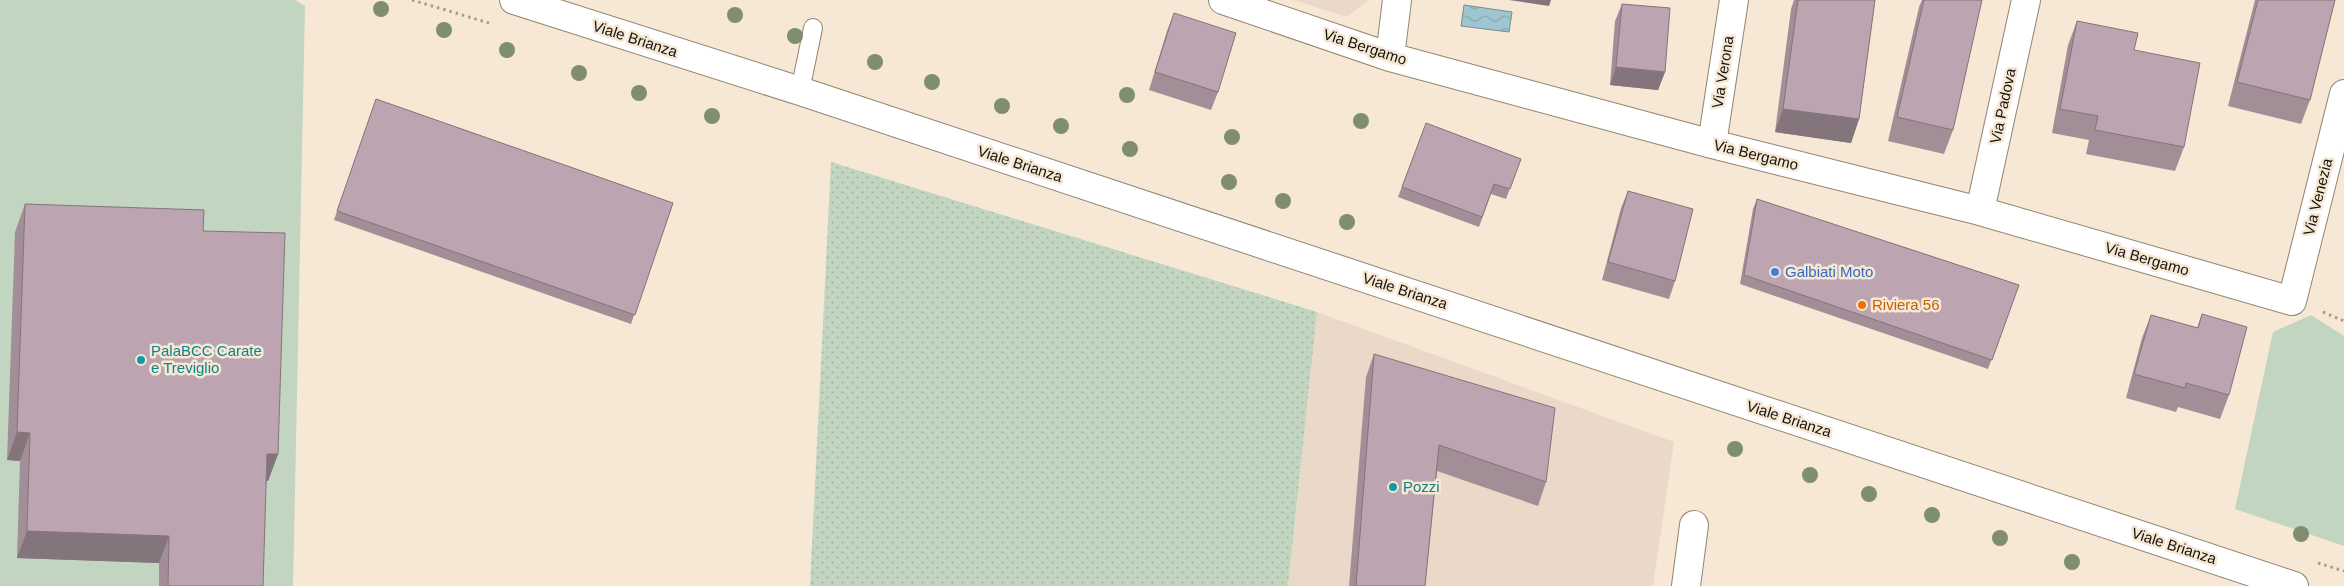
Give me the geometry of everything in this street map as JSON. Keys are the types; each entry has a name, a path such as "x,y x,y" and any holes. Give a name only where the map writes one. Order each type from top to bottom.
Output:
{"main road":[{"name":"Viale Brianza","path":"514,0 800,91 2294,586"},
{"name":"Via Bergamo","path":"1223,0 1390,57 1712,144 1980,212 2292,301"},
{"path":"1390,57 1398,0"},
{"name":"Via Verona","path":"1712,144 1734,0"},
{"name":"Via Padova","path":"1980,212 2026,0"},
{"name":"Via Venezia","path":"2292,301 2344,94"},
{"path":"1686,586 1694,525"}],"lane":[{"path":"800,91 813,28"}],"shaded area":[{"path":"1294,0 1369,0 1346,17"},
{"path":"1317,312 1674,442 1653,586 1288,586"}],"green space":[{"path":"0,0 295,0 305,6 293,586 0,586"},
{"path":"831,162 1317,312 1288,586 810,586"},
{"path":"2311,315 2344,336 2344,546 2235,509 2273,332"}],"water":[{"path":"1464,5 1512,12 1509,32 1461,26"}],"building":[{"path":"1798,0 1875,0 1859,119 1783,109"},
{"path":"1924,0 1982,0 1953,130 1897,117"},
{"path":"2258,0 2335,0 2310,100 2237,82"},
{"path":"1622,4 1670,8 1665,72 1616,67"},
{"path":"1174,13 1236,33 1218,92 1155,72"},
{"path":"2077,21 2138,33 2134,50 2200,63 2184,147 2095,130 2098,116 2060,109"},
{"path":"376,99 673,203 635,315 337,211"},
{"path":"1426,123 1521,159 1510,189 1494,184 1482,217 1402,187"},
{"path":"1628,191 1693,209 1675,281 1608,262"},
{"path":"1757,199 2019,285 1992,360 1744,275"},
{"name":"PalaBCC Carate e Treviglio","path":"25,204 204,210 203,231 285,233 278,454 267,454 263,586 168,586 169,536 27,531 30,433 17,432"},
{"path":"2202,314 2247,327 2229,395 2186,383 2185,388 2134,374 2151,315 2198,328"},
{"name":"Pozzi","path":"1374,354 1555,408 1546,482 1439,445 1425,586 1356,586"}],"place":[{"name":"Galbiati Moto","path":"1775,272"},
{"name":"Riviera 56","path":"1862,305"},
{"name":"PalaBCC Carate e Treviglio","path":"141,360"},
{"name":"Pozzi","path":"1393,487"}]}
